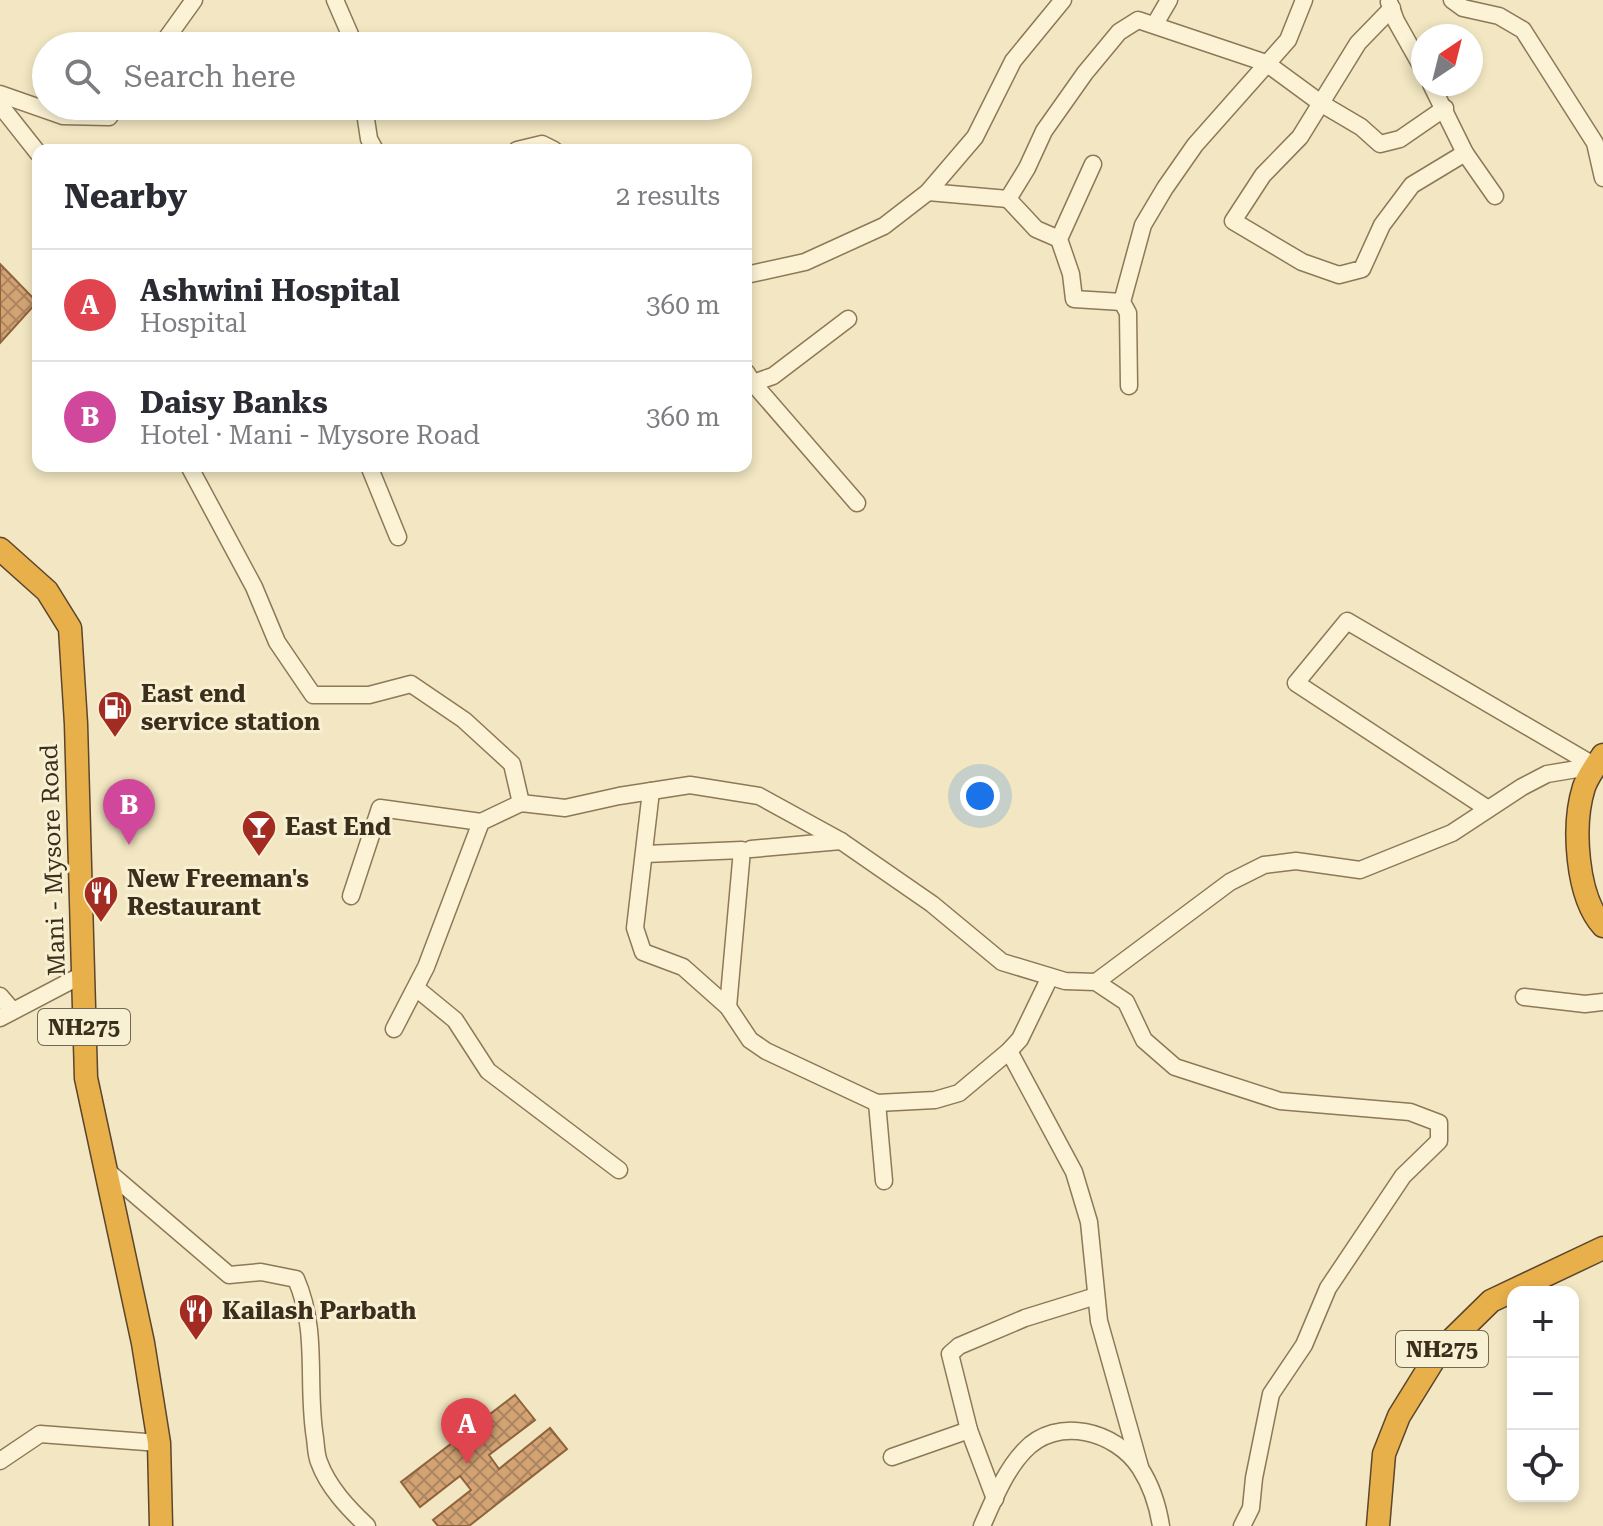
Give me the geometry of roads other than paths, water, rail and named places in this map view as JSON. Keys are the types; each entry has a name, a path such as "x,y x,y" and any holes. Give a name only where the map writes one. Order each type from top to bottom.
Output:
{"highway":[{"name":"Mani - Mysore Road","path":"0,549 47,591 70,628 76,724 86,1078 143,1343 159,1443 161,1526"},
{"path":"1599,760 1584,787 1576,840 1585,888 1596,919 1603,926"},
{"name":"NH275","path":"1378,1526 1384,1454 1399,1416 1438,1353 1491,1301 1603,1248"}],"street":[{"path":"171,32 194,0"},
{"path":"335,0 349,32"},
{"path":"752,274 805,262 884,226 928,192 975,137 1013,61 1063,0"},
{"path":"1155,24 1169,0"},
{"path":"1129,386 1128,313 1122,302 1143,225 1195,145 1288,40 1304,0"},
{"path":"1452,0 1463,8 1499,16 1523,30 1595,143 1603,178"},
{"path":"1411,45 1390,4 1358,43 1300,137 1263,175 1233,221 1302,262 1326,271 1339,275 1362,269 1382,225 1412,185 1465,153"},
{"path":"1008,199 1044,131 1085,73 1119,32 1138,20 1266,63 1322,104 1361,127 1380,144 1400,139 1445,108"},
{"path":"0,94 32,105"},
{"path":"1438,96 1465,153 1495,196"},
{"path":"0,105 32,145"},
{"path":"366,120 372,144"},
{"path":"1093,164 1059,239 1071,274 1074,299 1122,302"},
{"path":"928,192 1008,199 1036,229 1059,239"},
{"path":"752,378 773,376 848,319"},
{"path":"752,380 857,503"},
{"path":"192,472 254,587 277,642 313,695 369,695 411,684 464,720 512,764 521,803"},
{"path":"371,472 398,537"},
{"path":"1488,809 1296,683 1347,621 1599,760"},
{"path":"1096,982 1230,882 1264,865 1296,861 1360,870 1452,833 1547,774 1599,760"},
{"path":"351,896 380,808 481,822 521,803 565,808 690,785 759,796 841,841 932,904 1002,962 1065,981 1096,982 1126,1002 1144,1040 1175,1067 1280,1101 1410,1112 1439,1123 1439,1141 1403,1176 1328,1288 1304,1345 1271,1394 1251,1508 1242,1526"},
{"path":"651,791 635,928 643,952 683,967 728,1007 750,1040 766,1051 877,1103 935,1100 959,1093 1020,1039 1050,977"},
{"path":"394,1029 426,967 481,822"},
{"path":"751,849 841,841"},
{"path":"645,854 742,850 728,1007"},
{"path":"0,996 6,1014 82,975"},
{"path":"416,988 455,1020 488,1071 619,1170"},
{"path":"1524,997 1585,1004 1603,1002"},
{"path":"1009,1051 1074,1172 1089,1222 1099,1321 1140,1467 1158,1507 1161,1526"},
{"path":"877,1103 884,1181"},
{"path":"105,1169 229,1275 261,1272 296,1279 307,1304 312,1422 319,1462 342,1502 367,1526"},
{"path":"995,1499 969,1430 950,1354 959,1346 1025,1318 1096,1296"},
{"path":"892,1457 969,1430"},
{"path":"982,1526 1025,1450 1051,1433 1081,1430 1113,1441 1140,1467"},
{"path":"0,1461 40,1434 159,1443"}],"place":[{"name":"East end service station","path":"115,739"},
{"name":"Daisy Banks","path":"129,845"},
{"name":"East End","path":"259,858"},
{"name":"New Freeman's Restaurant","path":"101,924"},
{"name":"Kailash Parbath","path":"196,1342"},
{"name":"Ashwini Hospital","path":"467,1464"}]}
